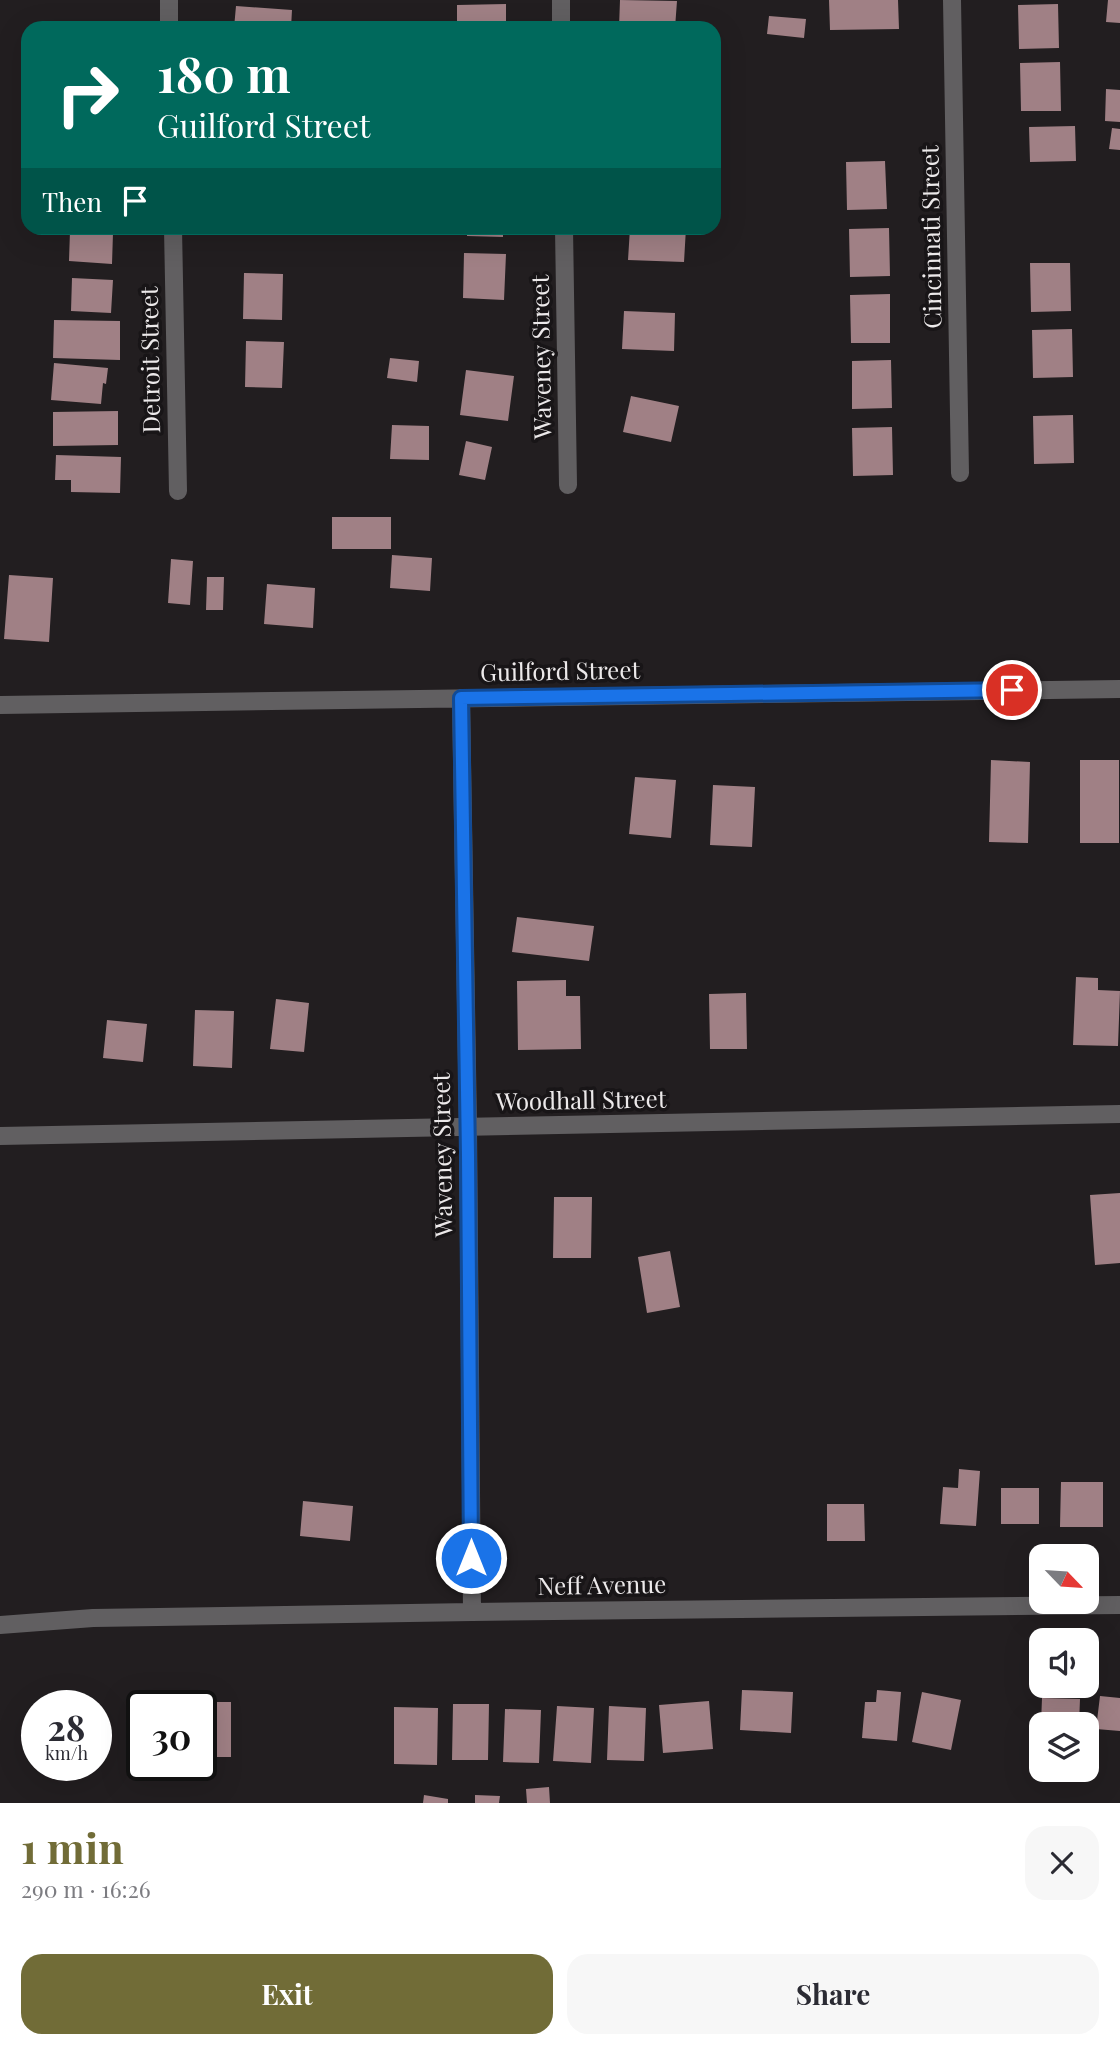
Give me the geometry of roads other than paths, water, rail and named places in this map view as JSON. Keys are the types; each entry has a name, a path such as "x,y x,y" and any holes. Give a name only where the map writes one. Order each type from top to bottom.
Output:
{"street":[{"path":"169,0 169,21"},
{"path":"561,0 561,21"},
{"name":"Cincinnati Street","path":"952,0 960,473"},
{"name":"Detroit Street","path":"173,235 178,491"},
{"name":"Waveney Street","path":"564,235 568,485"},
{"name":"Guilford Street","path":"0,705 1120,689"},
{"name":"Waveney Street","path":"461,698 472,1612"},
{"name":"Woodhall Street","path":"0,1136 1120,1114"},
{"name":"Neff Avenue","path":"0,1625 93,1618 1120,1605"}]}
